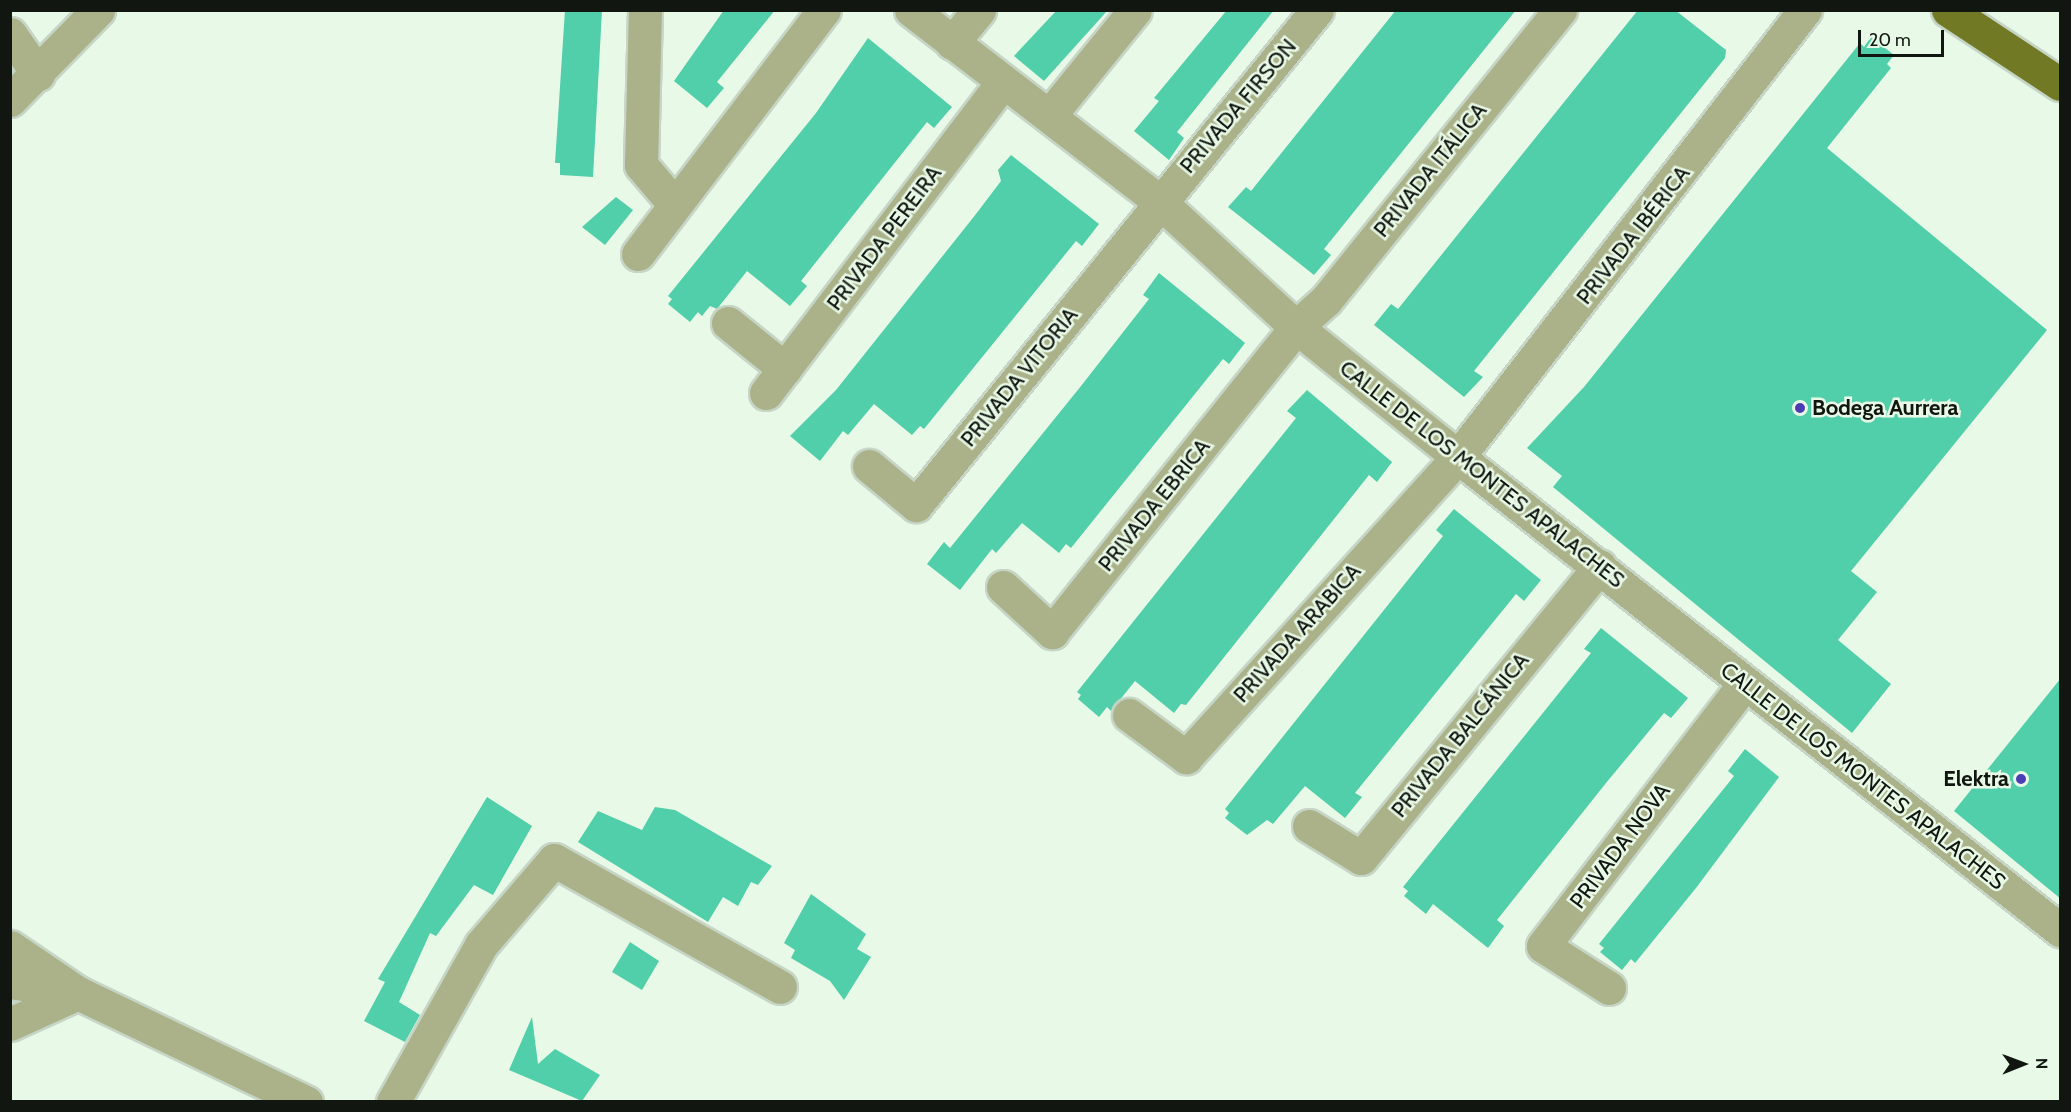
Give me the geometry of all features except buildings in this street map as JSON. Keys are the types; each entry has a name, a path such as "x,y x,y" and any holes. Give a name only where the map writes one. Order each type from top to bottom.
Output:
{"main road":[{"path":"1948,10 2061,84"}],"street":[{"path":"10,100 38,74 98,10"},
{"path":"645,10 641,165 675,205"},
{"path":"638,254 824,10"},
{"name":"CALLE DE LOS MONTES APALACHES","path":"911,10 1001,84 1048,116 1159,201 1296,327 1458,457 1600,566 1744,684 2061,930"},
{"path":"952,43 979,10"},
{"path":"1048,116 1135,10"},
{"name":"PRIVADA FIRSON","path":"1159,201 1317,10"},
{"name":"PRIVADA ITÁLICA","path":"1296,327 1326,300 1560,10"},
{"name":"PRIVADA IBÉRICA","path":"1458,457 1805,10"},
{"path":"10,34 38,74"},
{"name":"PRIVADA PEREIRA","path":"728,323 776,381 1001,84"},
{"name":"PRIVADA VITORIA","path":"869,466 916,505 1159,201"},
{"name":"PRIVADA EBRICA","path":"1003,587 1052,632 1296,327"},
{"name":"PRIVADA ARABICA","path":"1129,715 1186,757 1458,457"},
{"name":"PRIVADA BALCÁNICA","path":"1310,826 1361,858 1600,566"},
{"name":"PRIVADA NOVA","path":"1609,988 1543,946 1744,684"},
{"path":"393,1101 481,945 554,860 780,987"},
{"path":"10,947 78,993 306,1101"},
{"path":"10,982 78,993"},
{"path":"10,1024 78,993"}],"place":[{"name":"Bodega Aurrera","path":"1800,408"},
{"name":"Elektra","path":"2021,779"}]}
